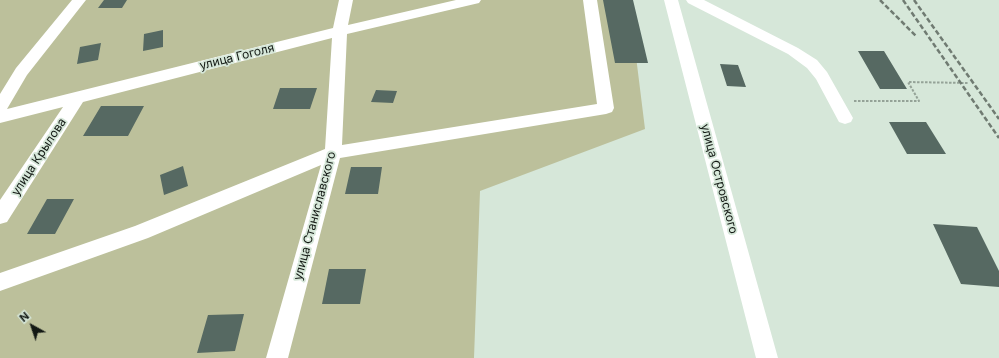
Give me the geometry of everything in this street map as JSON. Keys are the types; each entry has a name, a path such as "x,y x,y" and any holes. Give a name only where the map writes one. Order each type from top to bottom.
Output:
{"street":[{"path":"0,108 20,72 79,0"},
{"name":"улица Станиславского","path":"277,358 333,153 340,31 346,0"},
{"name":"улица Гоголя","path":"0,117 340,31 474,0"},
{"path":"0,282 141,232 333,153 606,108 590,0"},
{"name":"улица Островского","path":"671,0 767,358"},
{"path":"693,0 793,51 812,64 822,76 845,118"},
{"name":"улица Крылова","path":"0,216 78,97"}],"path":[{"path":"835,101 919,101 908,82 968,83"}],"green space":[{"path":"0,0 629,0 645,129 480,191 474,358 0,358"}],"building":[{"path":"104,0 127,0 122,8 98,8"},
{"path":"603,0 633,0 648,63 615,63"},
{"path":"163,30 163,47 143,51 144,34"},
{"path":"101,43 98,60 77,64 80,47"},
{"path":"858,51 884,51 907,89 880,89"},
{"path":"720,64 738,65 746,87 727,86"},
{"path":"280,88 317,88 310,109 273,109"},
{"path":"376,90 397,91 393,103 371,102"},
{"path":"101,106 144,106 128,136 83,136"},
{"path":"889,122 926,122 946,154 907,154"},
{"path":"183,166 188,186 164,195 160,175"},
{"path":"351,167 382,167 378,194 345,194"},
{"path":"47,199 74,199 55,234 27,234"},
{"path":"933,224 977,227 999,271 999,287 961,284"},
{"path":"329,269 366,269 360,304 322,304"},
{"path":"244,314 235,351 197,353 208,315"}],"railway":[{"path":"880,0 916,36"},
{"path":"903,0 999,138"},
{"path":"914,0 999,119"}]}
